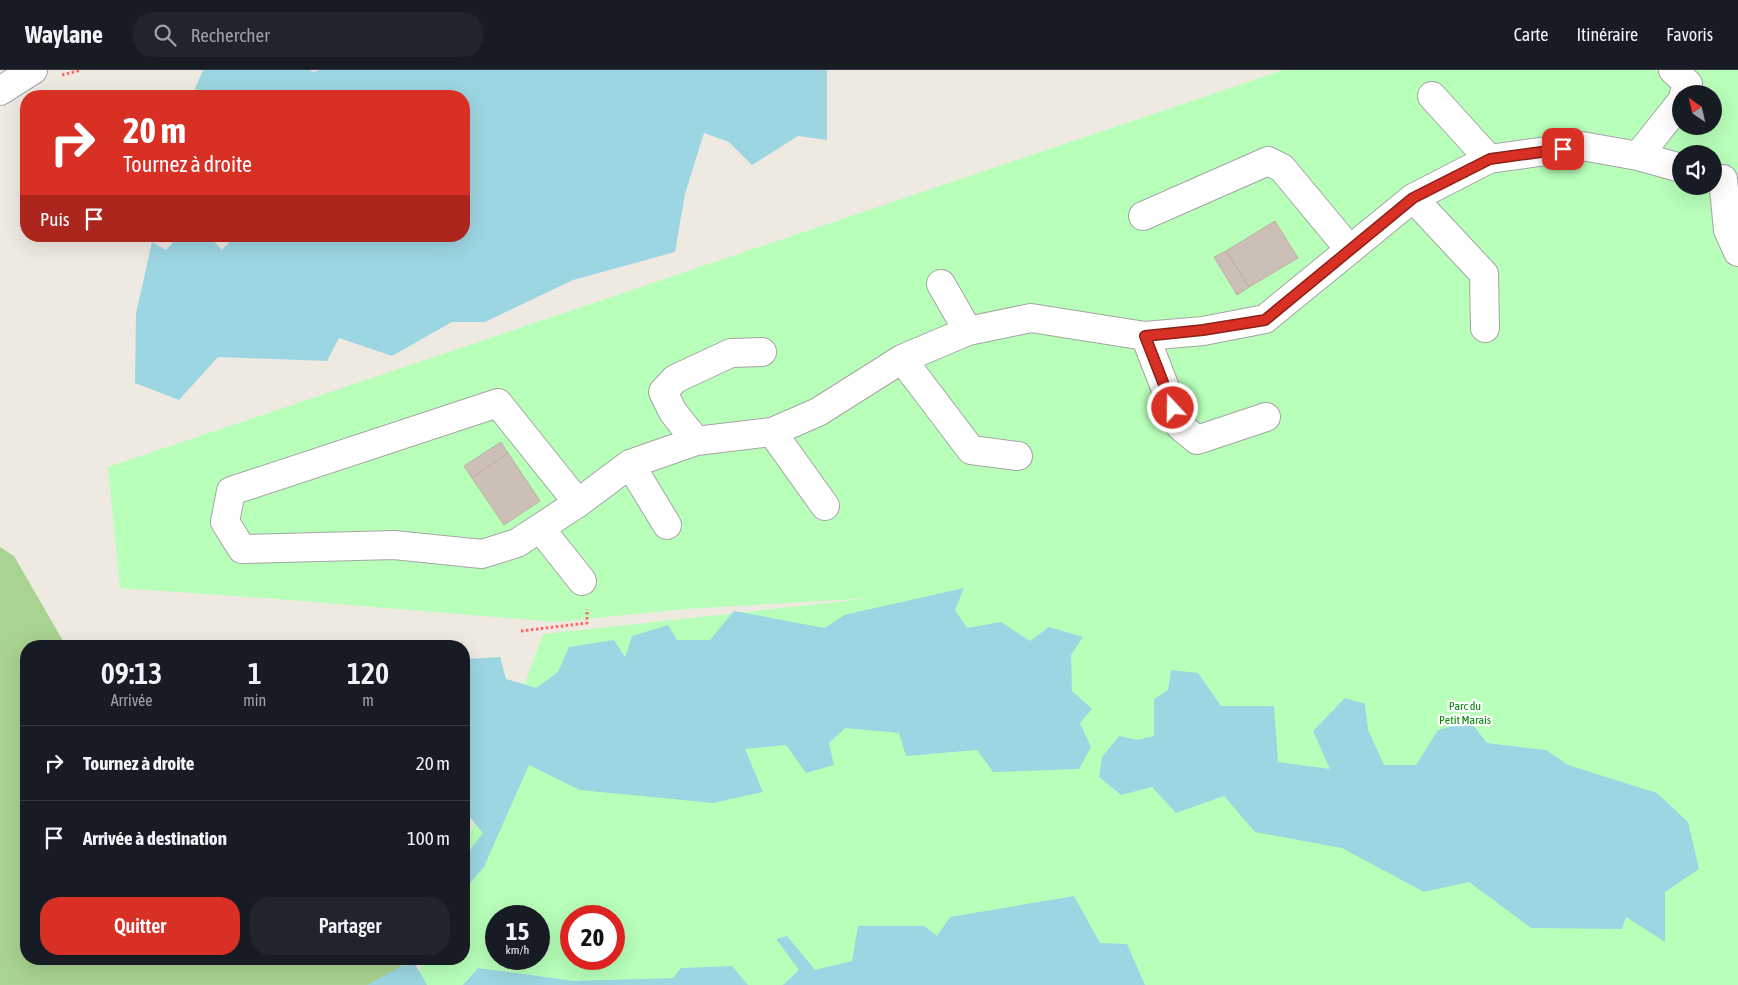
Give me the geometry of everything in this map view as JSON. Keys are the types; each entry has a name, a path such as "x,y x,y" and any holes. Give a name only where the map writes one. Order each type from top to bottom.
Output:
{"street":[{"path":"0,90 32,70"},
{"path":"1673,70 1688,85"},
{"path":"1432,96 1490,159"},
{"path":"1638,156 1672,113"},
{"path":"578,503 498,404 231,491 224,522 242,549 394,545 482,554 517,543 578,503 630,464 696,442 772,432 818,412 902,359 968,331 1032,318 1145,336 1203,330 1265,320 1413,198 1490,159 1582,146 1638,156 1672,165"},
{"path":"1143,216 1268,161 1282,168 1350,250"},
{"path":"1725,178 1728,230 1738,252"},
{"path":"1413,198 1484,274 1484,328"},
{"path":"941,284 968,331"},
{"path":"1145,336 1180,426 1197,440 1266,417"},
{"path":"696,442 673,412 663,392 675,379 731,353 762,352"},
{"path":"902,359 971,450 1018,456"},
{"path":"772,432 825,506"},
{"path":"630,464 667,525"},
{"path":"540,528 582,581"}],"path":[{"path":"521,632 587,623 589,619 582,581"}],"green space":[{"name":"Parc du Petit Marais","path":"1283,70 1738,70 1738,985 415,985 422,965 470,965 470,834 543,634 873,598 685,609 555,622 120,588 108,467"},
{"path":"0,547 14,556 63,640 20,640 20,965 402,965 395,985 0,985"}],"water":[{"path":"203,70 309,70 314,72 319,70 827,70 827,140 798,136 752,165 729,142 704,133 685,194 675,252 573,280 485,322 452,322 392,356 339,338 327,361 218,357 179,400 135,383 136,313 152,242 166,250 173,242 215,242 222,250 229,242 470,242 470,90 195,90"},
{"path":"964,588 955,610 967,628 1001,622 1030,641 1049,627 1083,637 1071,655 1072,691 1092,709 1080,723 1091,747 1079,769 993,772 977,750 906,756 899,733 845,728 829,743 834,765 806,773 786,745 745,749 763,792 713,803 580,790 529,765 484,867 470,883 470,850 483,833 470,817 470,659 500,657 506,679 536,688 558,672 569,647 614,640 625,657 632,636 668,625 677,640 710,640 734,611 825,628 844,615"},
{"path":"1171,670 1198,673 1221,706 1274,706 1278,762 1330,769 1313,731 1345,698 1365,704 1368,730 1384,765 1416,765 1438,730 1470,721 1487,743 1546,750 1568,765 1657,793 1688,822 1699,869 1665,892 1665,942 1626,917 1622,929 1531,928 1469,882 1424,892 1342,848 1255,832 1224,796 1176,813 1152,787 1121,795 1099,777 1102,757 1119,736 1137,740 1154,736 1154,699 1168,690"},
{"path":"1074,896 1100,943 1127,944 1145,985 783,985 799,970 776,939 787,936 815,970 852,961 858,926 924,926 937,936 950,917"},
{"path":"404,965 416,965 427,985 367,985"},
{"path":"732,966 748,985 463,985 478,968 574,981 673,978 681,968"}],"building":[{"path":"1275,221 1298,258 1249,287 1226,251"},
{"path":"1226,251 1249,287 1237,295 1214,257"},
{"path":"501,442 508,453 472,478 464,466"},
{"path":"508,453 540,501 504,525 472,478"}],"route":[{"path":"1173,408 1145,336 1203,330 1265,320 1413,198 1490,159 1563,149"}]}
